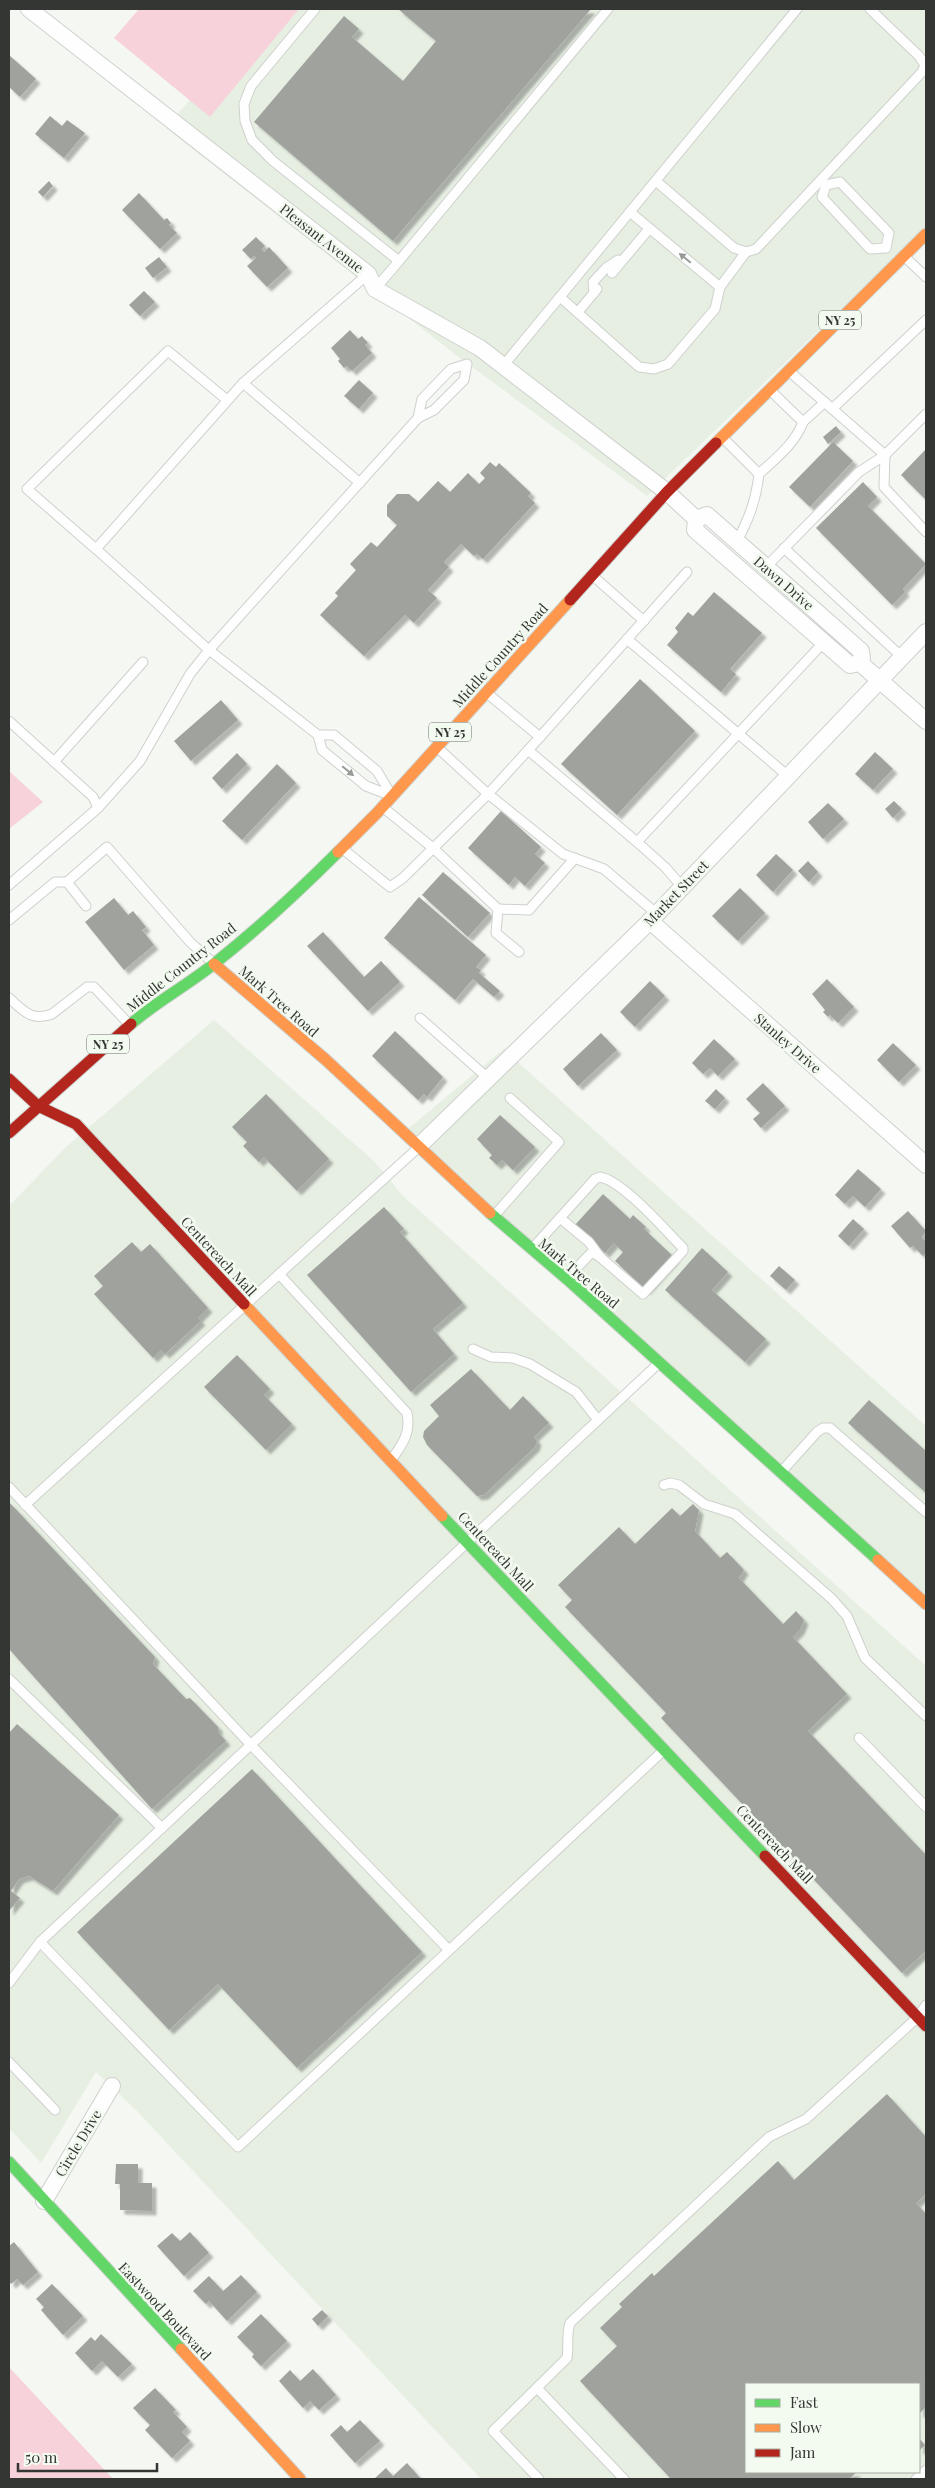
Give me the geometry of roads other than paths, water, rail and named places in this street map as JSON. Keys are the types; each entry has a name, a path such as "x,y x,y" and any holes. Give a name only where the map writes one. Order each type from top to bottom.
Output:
{"street":[{"name":"Pleasant Avenue","path":"29,9 368,274 375,289"},
{"name":"Middle Country Road","path":"9,1132 143,1013 214,964 305,885 382,807 668,492 926,234"},
{"path":"375,289 474,356 503,366 668,492"},
{"name":"Dawn Drive","path":"668,492 696,519"},
{"name":"Dawn Drive","path":"696,519 707,515 737,541 860,651 862,658 860,663"},
{"name":"Dawn Drive","path":"696,519 695,530 850,665 860,663"},
{"name":"Market Street","path":"419,1146 653,917 926,632"},
{"name":"Dawn Drive","path":"860,663 926,721"},
{"name":"Stanley Drive","path":"653,917 926,1165"},
{"name":"Mark Tree Road","path":"214,964 246,990 419,1146 530,1251 567,1279 926,1604"},
{"name":"Centereach Mall","path":"9,1079 38,1106 76,1124 468,1543 926,2026"},
{"name":"Circle Drive","path":"44,2201 112,2086"},
{"name":"Eastwood Boulevard","path":"9,2162 300,2479"}],"lane":[{"path":"315,9 250,86 244,104 245,121 252,140 274,161 400,261"},
{"path":"375,289 608,9"},
{"path":"503,366 798,9"},
{"path":"656,181 734,248 746,252 756,249 824,182 922,72 925,65 919,56 870,9"},
{"path":"824,182 822,197 870,249 886,248 926,277"},
{"path":"824,182 840,182 889,233 886,248"},
{"path":"630,212 720,287"},
{"path":"612,273 650,229"},
{"path":"560,297 639,367 654,369 668,364 715,309 720,287 746,252"},
{"path":"578,312 597,290 593,282 606,268 627,255"},
{"path":"96,549 243,383 368,274"},
{"path":"832,409 926,320"},
{"path":"227,400 168,351 27,489 209,650 318,735 322,750 366,786 392,796"},
{"path":"418,418 422,399 450,369 474,356"},
{"path":"9,885 98,808 140,761 190,674 209,650 418,418 434,410 464,380 474,356"},
{"path":"789,371 885,455"},
{"path":"243,383 360,482"},
{"path":"770,390 803,422"},
{"path":"737,541 750,517 756,498 759,474 800,432 803,422 825,402"},
{"path":"766,567 859,472 885,455 926,414"},
{"path":"722,437 759,474"},
{"path":"885,455 884,487 926,532"},
{"path":"784,548 902,657"},
{"path":"342,848 390,887 403,878 488,794 687,572"},
{"path":"592,576 644,620"},
{"path":"627,639 788,776"},
{"path":"637,842 824,642"},
{"path":"54,762 142,662"},
{"path":"486,692 540,737"},
{"path":"9,721 93,797 98,808"},
{"path":"318,735 334,735 377,771 392,796"},
{"path":"436,747 488,794 563,854 604,869 653,917"},
{"path":"528,750 637,842 666,868 682,887"},
{"path":"382,807 434,848 498,909 529,910 575,858"},
{"path":"9,920 55,882 66,882 106,847 190,942 214,964"},
{"path":"66,882 86,906"},
{"path":"498,909 496,932 519,952"},
{"path":"9,998 28,1015 45,1016 52,1014 87,987 94,987 130,1025"},
{"path":"420,1018 489,1079"},
{"path":"494,1216 559,1142 510,1098"},
{"path":"25,1505 419,1146"},
{"path":"530,1251 595,1179 600,1176 606,1178 632,1197 683,1248 682,1254 643,1294 592,1252 567,1279"},
{"path":"560,1218 589,1242 600,1257"},
{"path":"278,1274 407,1414 409,1422 406,1438 390,1460"},
{"path":"473,1349 491,1357 513,1358 530,1364 576,1392 598,1420"},
{"path":"9,1983 40,1942 659,1363"},
{"path":"781,1473 817,1432 823,1428 830,1428 926,1512"},
{"path":"664,1485 670,1482 679,1485 704,1504 735,1514 832,1599 847,1616 865,1658 926,1716"},
{"path":"9,1487 251,1745 449,1950"},
{"path":"9,1679 162,1828"},
{"path":"859,1738 926,1807"},
{"path":"40,1942 238,2147 664,1750"},
{"path":"539,2479 493,2431 568,2358 569,2345 566,2335 570,2323 769,2137 806,2119 918,2017 926,2005"},
{"path":"9,2062 55,2110"},
{"path":"537,2388 624,2479"},
{"path":"916,2479 926,2470"}]}
